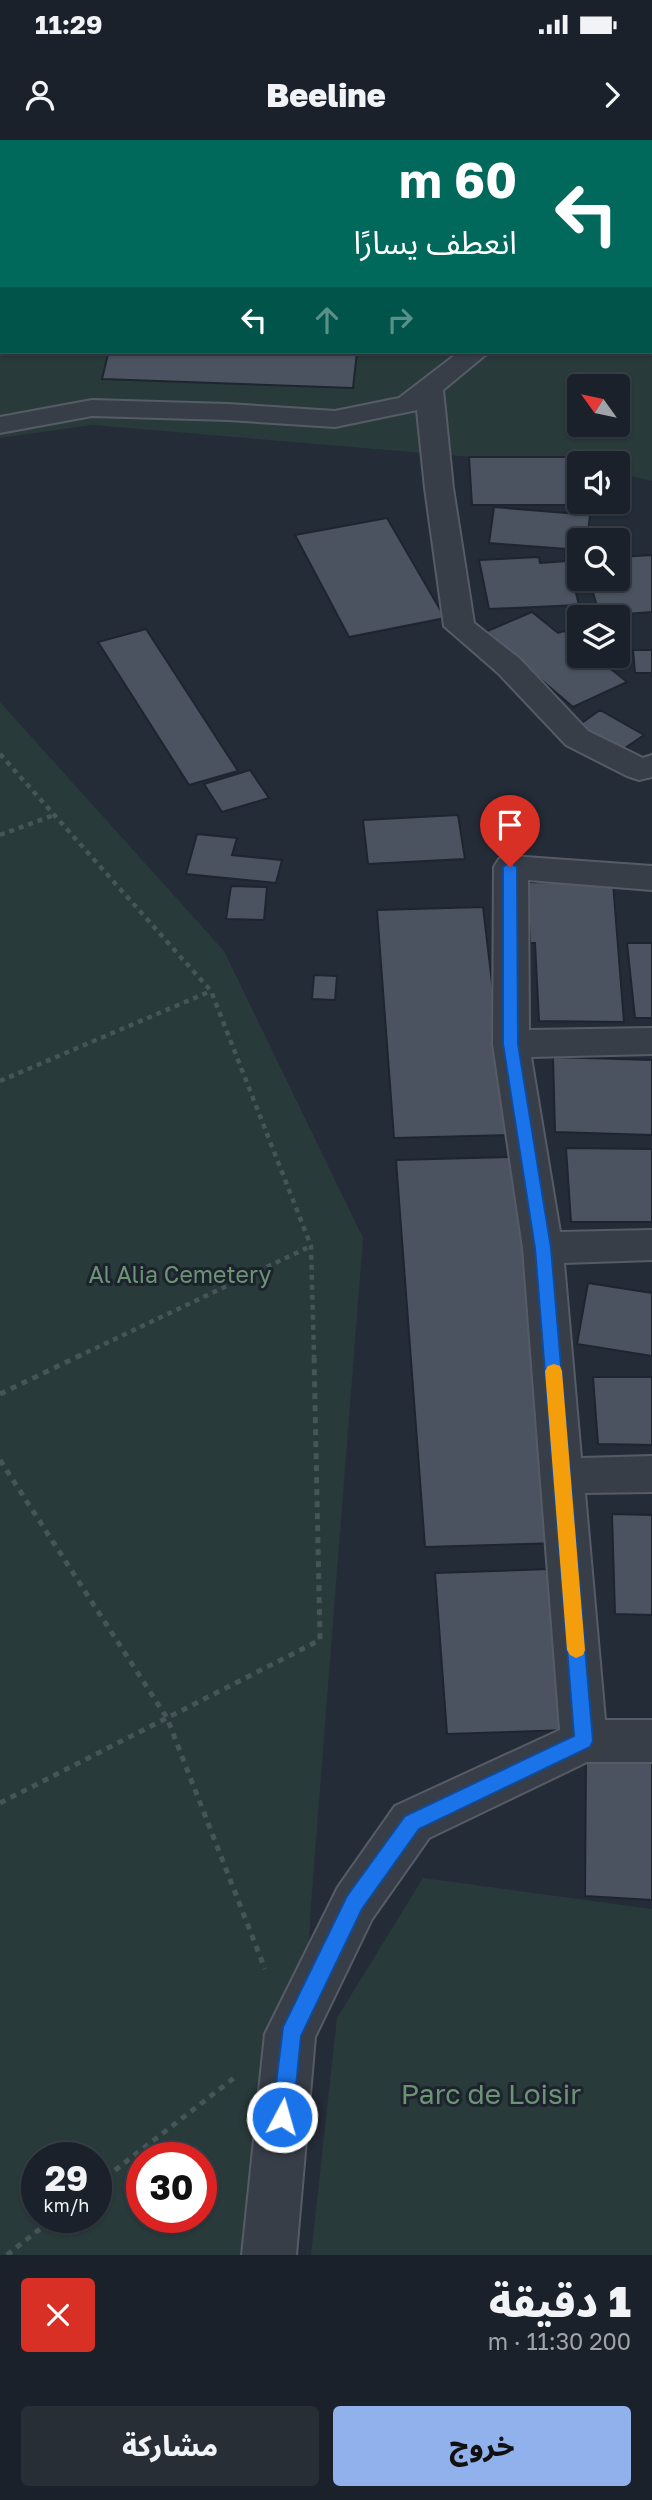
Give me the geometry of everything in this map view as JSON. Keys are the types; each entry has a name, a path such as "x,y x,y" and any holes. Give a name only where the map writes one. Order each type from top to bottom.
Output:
{"street":[{"path":"0,425 92,408 228,412 335,419 408,404 473,354"},
{"path":"429,387 439,488 459,625 509,666 577,738 639,769 652,766"},
{"path":"583,1741 543,1248 511,1044 510,867 652,878"},
{"path":"511,1044 652,1041"},
{"path":"543,1248 652,1245"},
{"path":"562,1476 652,1474"},
{"path":"269,2255 290,2034 355,1903 412,1822 583,1741 652,1741"}],"path":[{"path":"0,754 211,991 311,1245 320,1640 0,1803"},
{"path":"0,835 54,815"},
{"path":"0,1081 211,991"},
{"path":"0,1394 311,1245"},
{"path":"0,1460 167,1718 290,2034 112,2173"},
{"path":"7,2255 35,2233"}],"green space":[{"path":"0,354 652,354 652,481 630,476 630,451 567,451 567,465 92,425 0,438"},
{"name":"Al Alia Cemetery","path":"0,702 224,951 363,1238 311,1904 293,2255 0,2255"},
{"name":"Parc de Loisir","path":"423,1878 652,1909 652,2255 311,2255 337,2018"}],"building":[{"path":"108,354 357,354 353,388 102,379"},
{"path":"469,457 567,457 567,505 472,505"},
{"path":"494,507 590,515 588,528 567,528 567,557 566,549 489,543"},
{"path":"387,518 445,618 349,637 295,535"},
{"path":"652,555 652,612 630,614 630,605 597,605 593,591 630,591 630,556"},
{"path":"539,557 540,563 567,561 567,591 576,591 579,605 489,609 479,560"},
{"path":"532,612 558,633 564,631 567,633 567,668 610,668 627,682 573,707 485,632"},
{"path":"146,629 238,771 189,785 98,642"},
{"path":"633,650 652,650 652,673 635,673"},
{"path":"600,710 644,735 622,750 579,725"},
{"path":"250,770 269,798 222,812 204,784"},
{"path":"458,815 465,859 368,864 363,820"},
{"path":"197,834 237,838 232,855 282,860 276,883 186,874"},
{"path":"527,882 613,883 624,1022 539,1021 535,943 530,943"},
{"path":"231,886 267,887 264,920 226,919"},
{"path":"483,907 510,1135 394,1138 377,910"},
{"path":"627,943 652,943 652,1018 635,1018"},
{"path":"314,975 337,976 335,1000 312,999"},
{"path":"553,1057 652,1060 652,1135 555,1132"},
{"path":"566,1148 652,1149 652,1222 571,1222"},
{"path":"514,1157 560,1543 425,1547 396,1160"},
{"path":"588,1283 652,1293 652,1356 577,1344"},
{"path":"593,1377 652,1377 652,1445 598,1444"},
{"path":"612,1514 652,1515 652,1615 615,1614"},
{"path":"550,1569 569,1730 447,1734 435,1573"},
{"path":"586,1754 652,1759 652,1900 585,1896"}],"slow traffic":[{"path":"554,1371 576,1650"}],"route":[{"path":"282,2117 290,2034 355,1903 412,1822 583,1741 543,1248 511,1044 510,867"}]}
